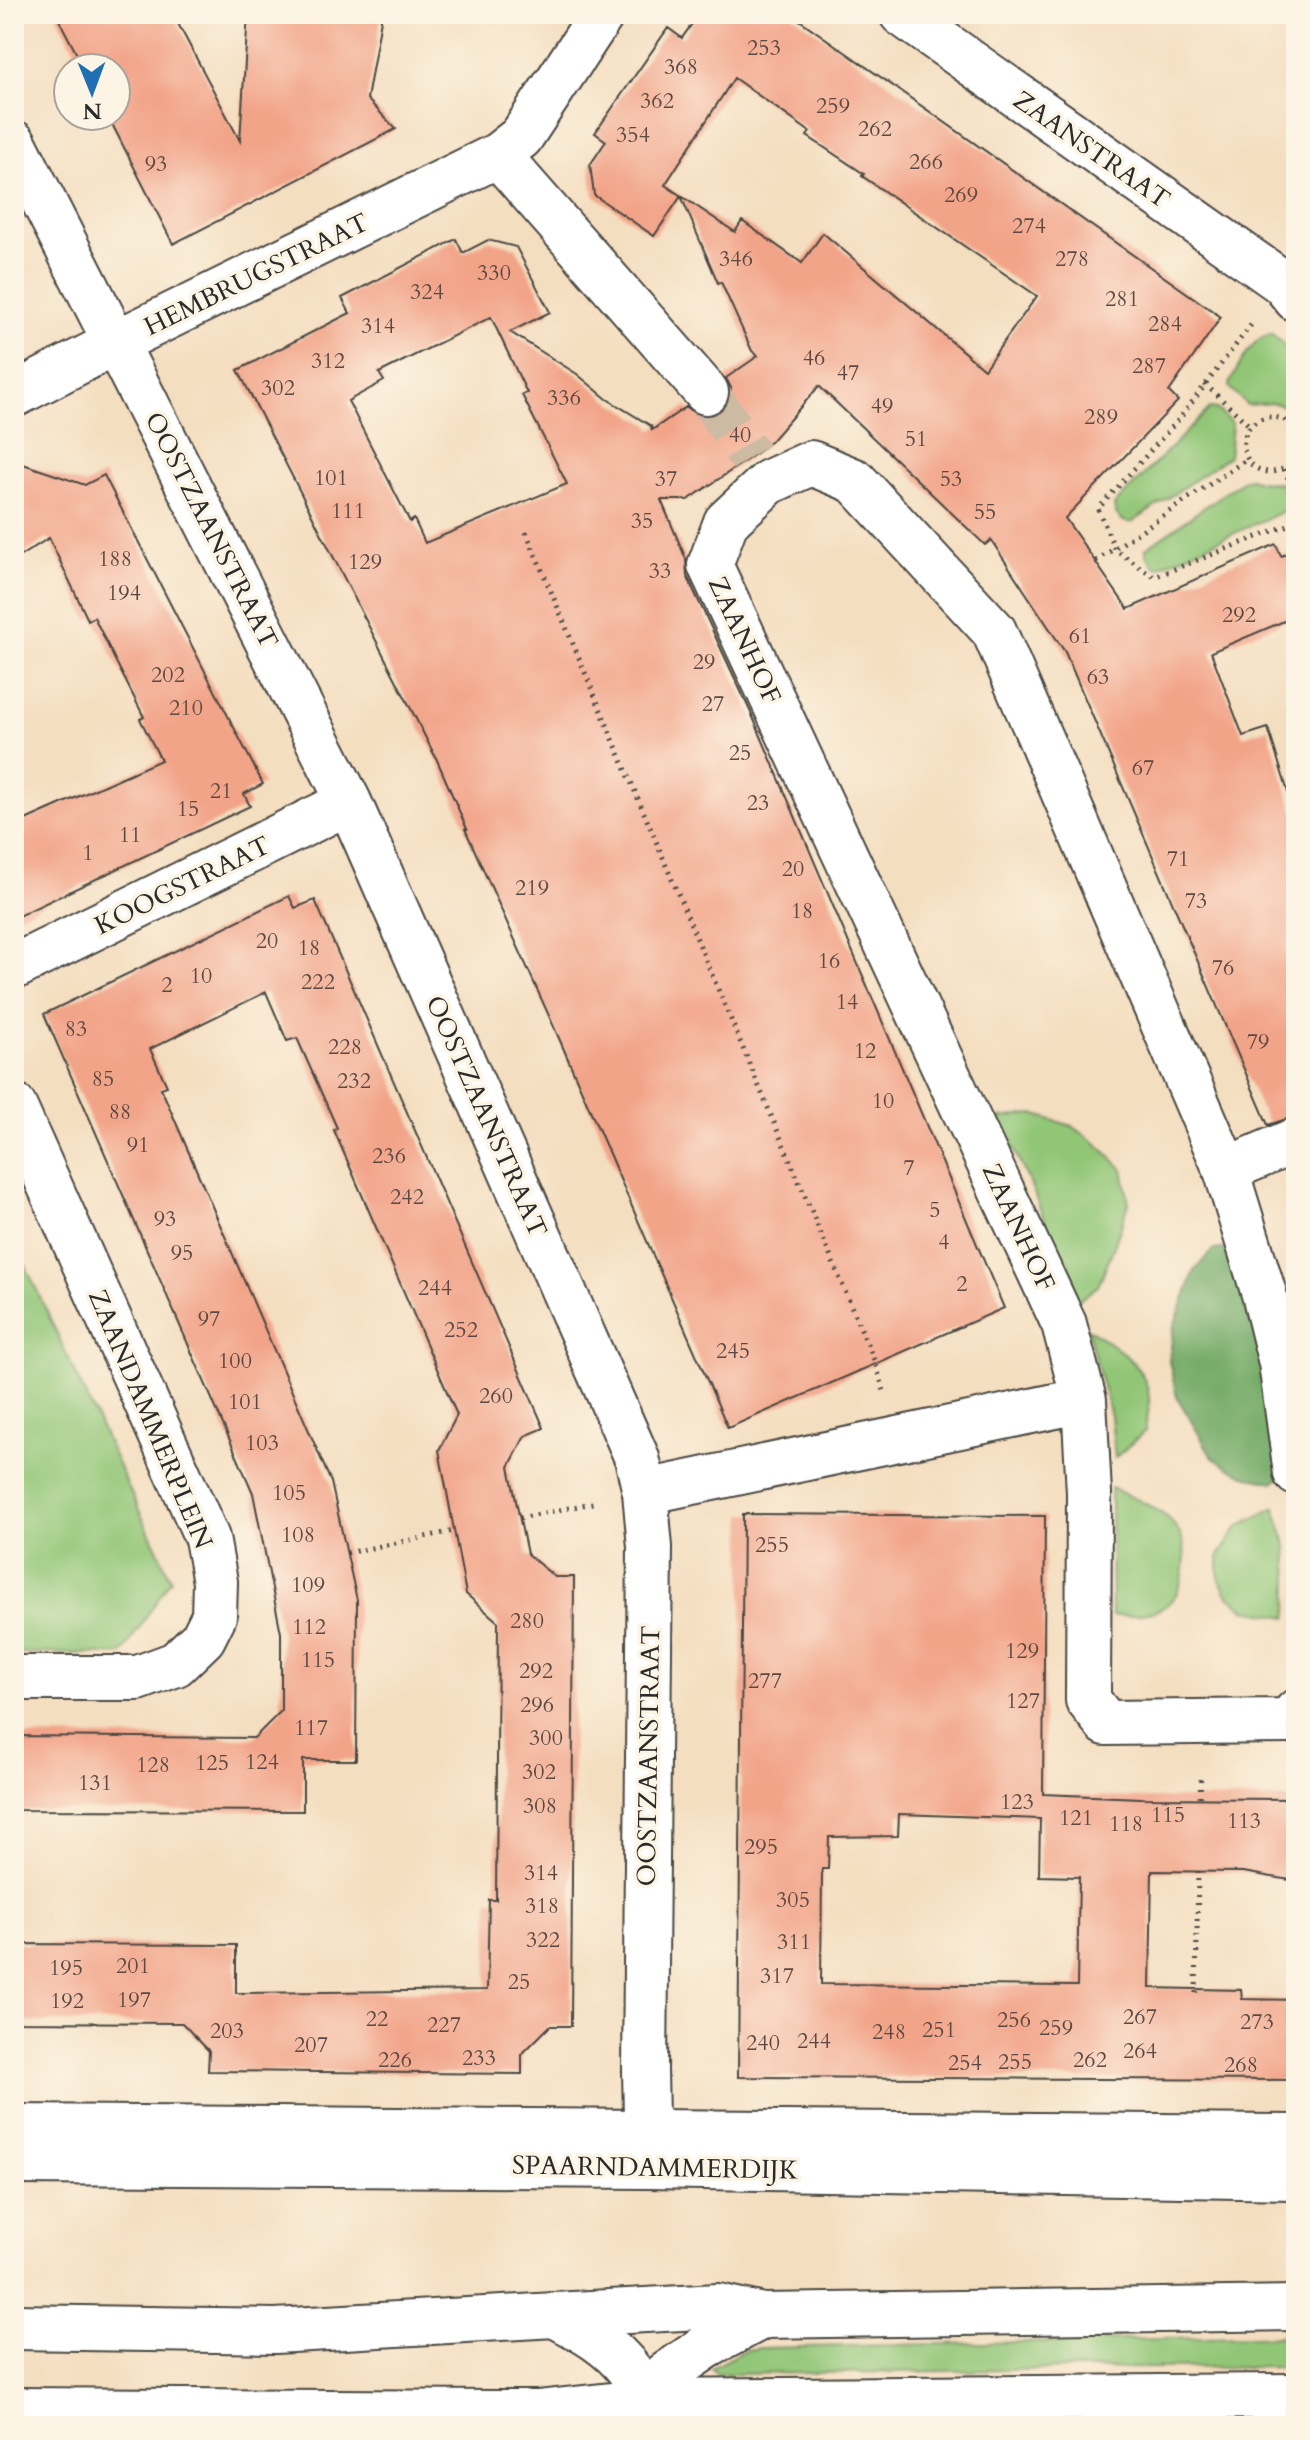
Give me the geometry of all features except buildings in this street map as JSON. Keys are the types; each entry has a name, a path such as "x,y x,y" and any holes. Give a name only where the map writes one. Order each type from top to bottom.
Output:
{"main road":[{"name":"HEMBRUGSTRAAT","path":"14,395 498,155 521,137 602,14"},
{"name":"ZAANSTRAAT","path":"902,14 1290,291"},
{"name":"OOSTZAANSTRAAT","path":"14,143 349,802 637,1458 645,1492 650,1547 647,2150"},
{"path":"498,155 706,392"},
{"name":"ZAANHOF","path":"1296,1473 1281,1363 1264,1294 1226,1170 994,631 855,481 811,463 760,469 726,522 710,565 1064,1324 1084,1400 1089,1493 1088,1700 1106,1723 1288,1721 1296,1712"},
{"name":"KOOGSTRAAT","path":"14,967 349,802"},
{"name":"ZAANDAMMERPLEIN","path":"14,1106 207,1538 215,1582 214,1616 203,1638 176,1664 138,1678 14,1678"},
{"path":"1226,1170 1296,1140"},
{"path":"645,1492 1084,1400"},
{"name":"SPAARNDAMMERDIJK","path":"14,2127 1296,2177"},
{"name":"SPAARNDAMMERDIJK","path":"14,2162 1296,2137"},
{"path":"14,2327 275,2331 718,2306 763,2316 1296,2308"},
{"path":"555,2315 584,2330 610,2350 631,2372 647,2418"},
{"path":"647,2418 653,2387 665,2375 707,2346 763,2316"},
{"path":"14,2410 647,2418 832,2400 1296,2396"},
{"path":"761,2426 784,2415 832,2400"}],"path":[{"path":"1290,291 1098,509 1115,549 1154,577 1296,522"},
{"path":"1205,384 1250,426"},
{"path":"1296,433 1294,423 1284,419 1257,420 1250,426 1243,443 1247,459 1253,466 1268,472 1284,469 1296,456"},
{"path":"1096,561 1247,459"},
{"path":"1284,469 1296,497"},
{"path":"526,532 876,1365"},
{"path":"520,1518 645,1492"},
{"path":"347,1553 454,1531"},
{"path":"1200,1797 1201,1772"},
{"path":"1196,1993 1198,1872"}],"green space":[{"path":"1272,334 1296,356 1296,409 1273,403 1247,405 1230,388 1229,384 1252,346"},
{"path":"1210,408 1217,409 1232,424 1229,456 1133,522 1122,520 1114,505"},
{"path":"1250,478 1280,483 1289,502 1288,509 1155,567 1146,554 1146,548"},
{"path":"1033,1114 1072,1126 1095,1142 1123,1169 1129,1204 1098,1286 1076,1302 1032,1188 999,1118"},
{"path":"14,1241 171,1579 122,1654 14,1653"},
{"path":"1233,1248 1265,1370 1281,1477 1274,1482 1244,1476 1213,1458 1177,1397 1169,1361 1174,1326 1195,1270 1214,1250"},
{"path":"1087,1328 1127,1357 1136,1366 1147,1387 1149,1403 1145,1431 1115,1458 1111,1416"},
{"path":"1111,1488 1162,1513 1178,1530 1182,1540 1184,1568 1181,1583 1169,1603 1151,1612 1112,1616"},
{"path":"1275,1507 1287,1547 1288,1617 1246,1610 1227,1594 1219,1579 1219,1556 1238,1527"},
{"path":"1296,2336 1296,2367 717,2374 711,2368 745,2350 761,2348"},
{"path":"1296,2422 1296,2426 944,2426"}],"tunnel":[{"path":"706,392 751,457"}]}
